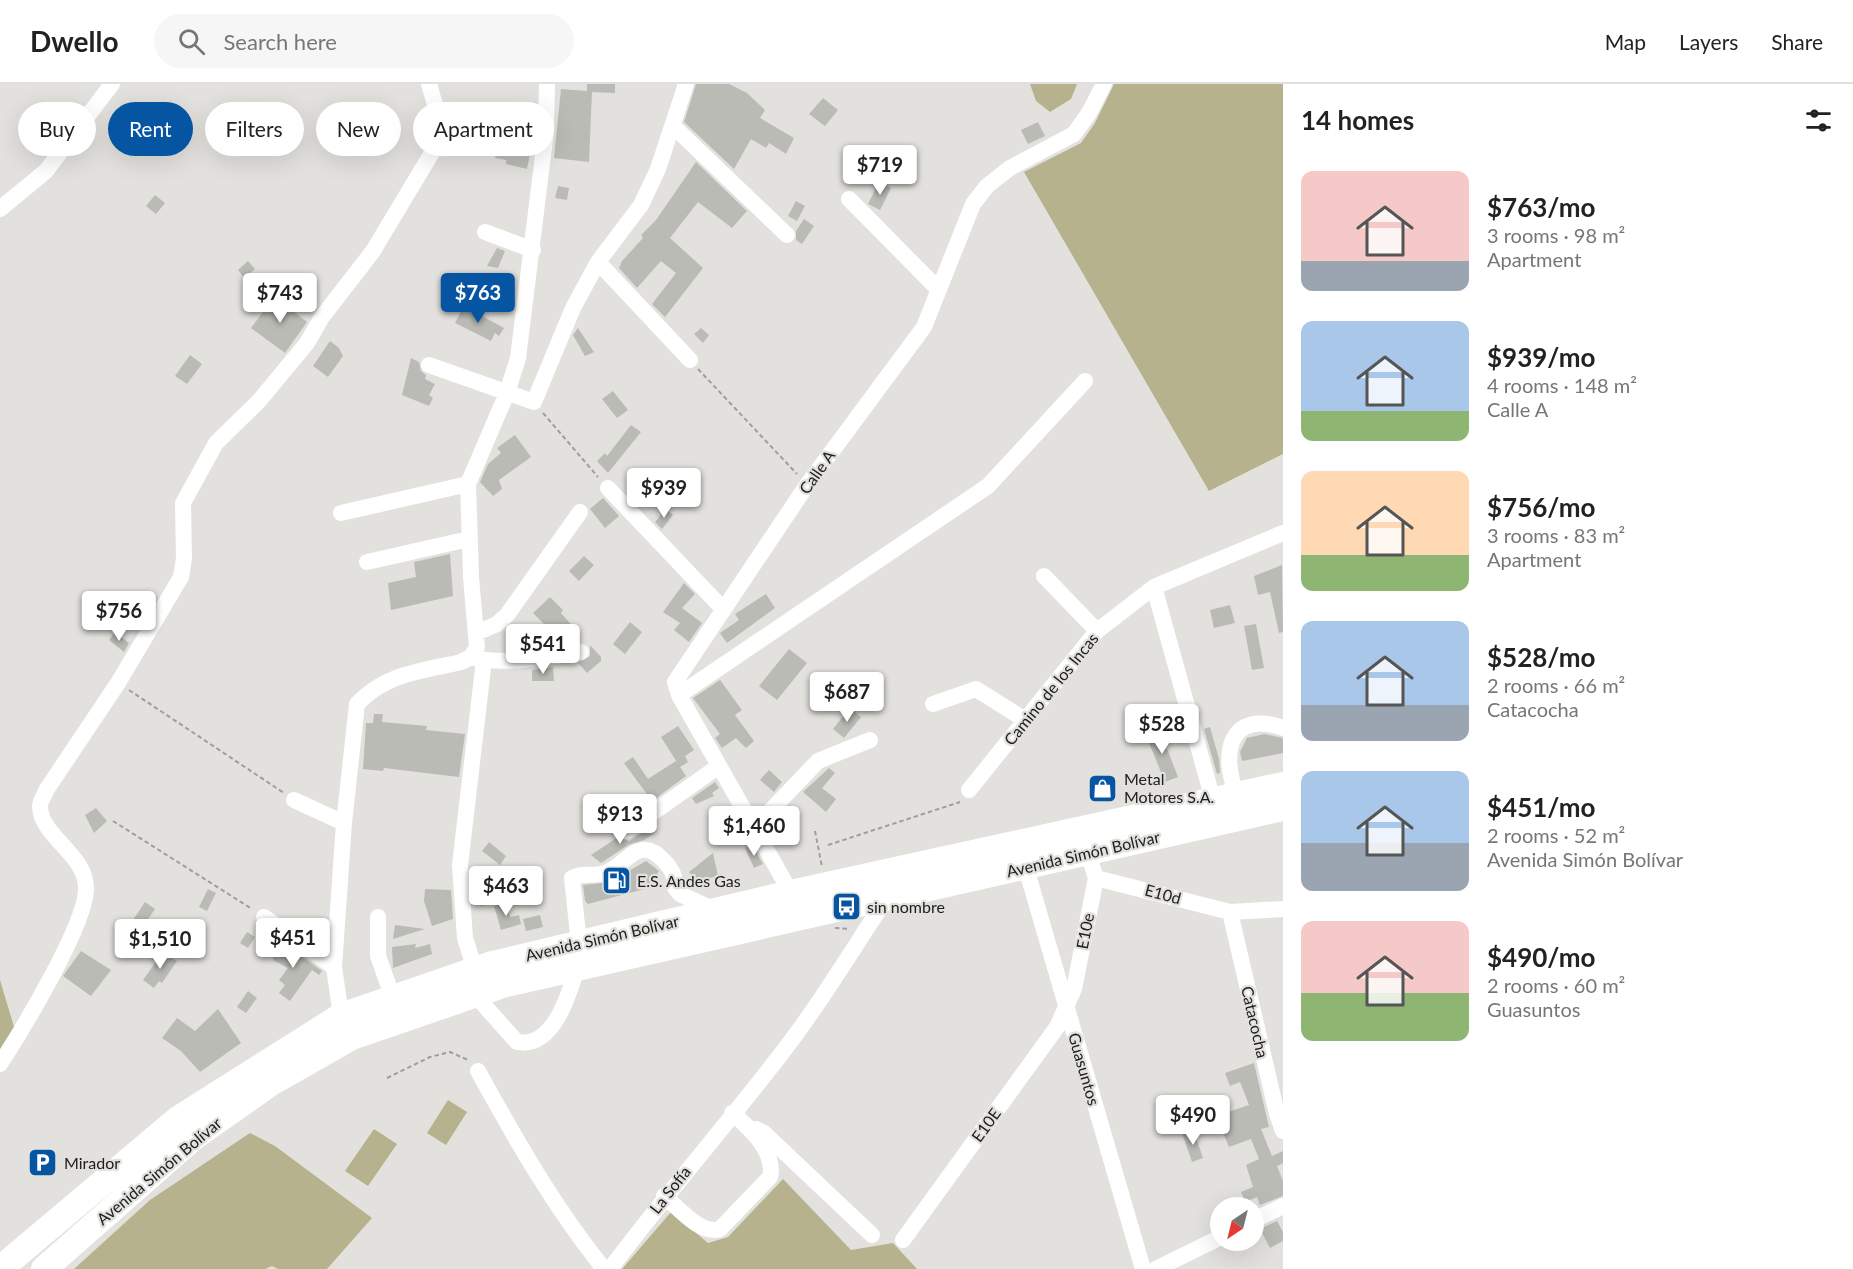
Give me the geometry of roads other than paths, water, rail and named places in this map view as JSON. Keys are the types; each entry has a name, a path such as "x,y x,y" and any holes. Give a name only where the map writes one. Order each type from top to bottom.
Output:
{"highway":[{"name":"Avenida Simón Bolívar","path":"0,1269 178,1119 341,1016 393,998 475,983 506,984 578,956 717,911 1283,785"},
{"name":"Avenida Simón Bolívar","path":"578,956 886,898 1279,811"},
{"name":"Avenida Simón Bolívar","path":"44,1269 194,1138 271,1083 352,1037 475,983"}],"street":[{"path":"0,209 46,171 112,84"},
{"path":"0,1064 75,929 87,891 80,864 45,821 40,806 47,789 118,682 181,577 184,558 183,503 216,443 259,400 307,343 333,302 374,251 439,141 438,115 429,84"},
{"path":"547,84 546,131 518,358 507,393 468,484 469,539 478,658 460,865 465,938 475,983 517,1042 526,1044 538,1039 557,1019 568,997 578,956 572,878 605,873 630,853 643,850 660,856 671,870 677,892 717,911"},
{"path":"429,365 534,402 573,308 598,262 641,205 658,169 686,84"},
{"name":"Calle A","path":"679,695 675,682 678,675 807,485 924,327 973,204 987,186 1010,168 1048,150 1074,134 1104,84"},
{"path":"673,126 787,235"},
{"path":"849,199 938,289"},
{"path":"485,232 533,250"},
{"path":"598,262 690,360"},
{"path":"791,893 679,695 988,486 1085,381"},
{"path":"341,513 468,484"},
{"path":"608,488 723,609"},
{"path":"476,633 497,624 507,615 580,512"},
{"name":"Camino de los Incas","path":"969,790 1097,632 1154,587 1283,533"},
{"path":"367,562 469,539"},
{"path":"1044,576 1097,632"},
{"path":"1154,587 1225,797"},
{"path":"341,1016 334,967 344,823 357,704 391,678 478,658 537,658 580,652"},
{"path":"933,704 976,689 1025,720"},
{"path":"1225,797 1228,760 1235,734 1240,729 1257,724 1283,728"},
{"path":"754,828 818,761 870,740"},
{"path":"627,831 719,766"},
{"path":"294,800 344,823"},
{"name":"E10e","path":"1067,1008 1074,989 1096,878 1088,854"},
{"name":"Guasuntos","path":"1026,868 1143,1269"},
{"name":"E10d","path":"1096,878 1230,912"},
{"name":"La Sofía","path":"610,1269 664,1196 778,1059 817,1005 886,898"},
{"path":"1230,912 1283,909"},
{"name":"Catacocha","path":"1230,912 1283,1131"},
{"path":"264,916 334,967"},
{"path":"378,917 378,956 393,998"},
{"name":"E10E","path":"903,1240 1057,1027 1067,1008"},
{"path":"478,1071 538,1179 571,1228 604,1269"},
{"path":"664,1196 703,1229 711,1232 720,1229 770,1177 770,1159 749,1127 732,1113"},
{"path":"749,1127 764,1133 872,1235"},
{"path":"1264,1215 1283,1206"},
{"path":"1156,1269 1210,1242"}],"place":[{"name":"Metal Motores S.A.","path":"1103,788"},
{"name":"E.S. Andes Gas","path":"616,881"},
{"name":"sin nombre","path":"846,907"},
{"name":"Mirador","path":"43,1163"}]}
